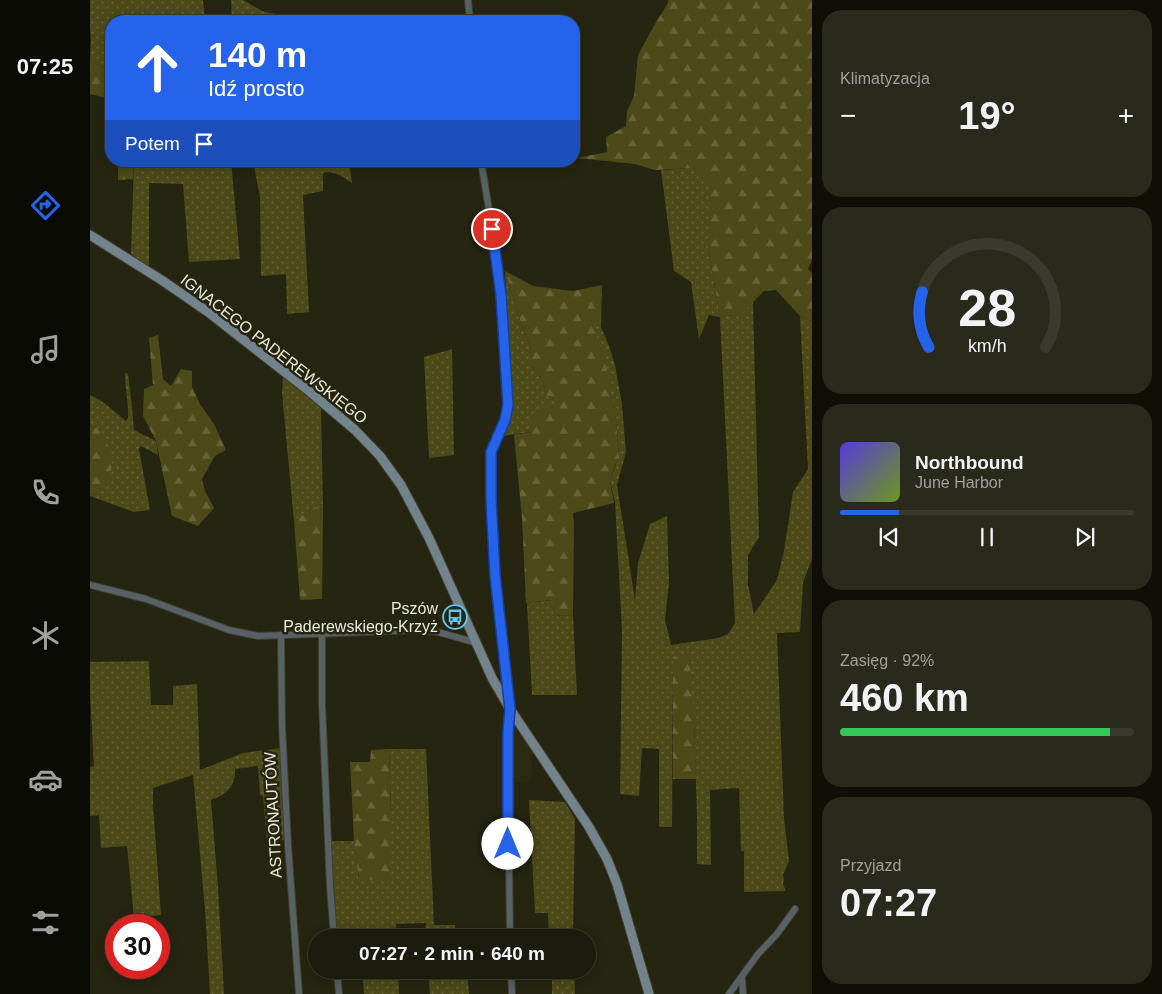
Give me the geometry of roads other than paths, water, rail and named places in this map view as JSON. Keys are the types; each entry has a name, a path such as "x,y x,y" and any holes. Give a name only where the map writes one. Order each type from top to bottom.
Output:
{"street":[{"path":"468,0 469,15"},
{"path":"482,167 501,295 508,405 505,420 491,452 491,499 495,575 510,709 508,725 510,929"},
{"name":"IGNACEGO PADEREWSKIEGO","path":"90,235 208,312 309,391 355,430 380,456 411,502 492,678 510,709 589,827 607,859 617,884 649,994"},
{"path":"90,586 146,599 229,630 258,636 420,630 438,632 477,643"},
{"path":"322,634 322,713 333,929"},
{"name":"ASTRONAUTÓW","path":"281,635 282,733 299,994"},
{"path":"729,994 758,954 795,909"},
{"path":"742,978 743,994"},
{"path":"338,979 339,994"},
{"path":"511,979 512,994"}],"place":[{"name":"Pszów Paderewskiego-Krzyż","path":"455,617"}]}
